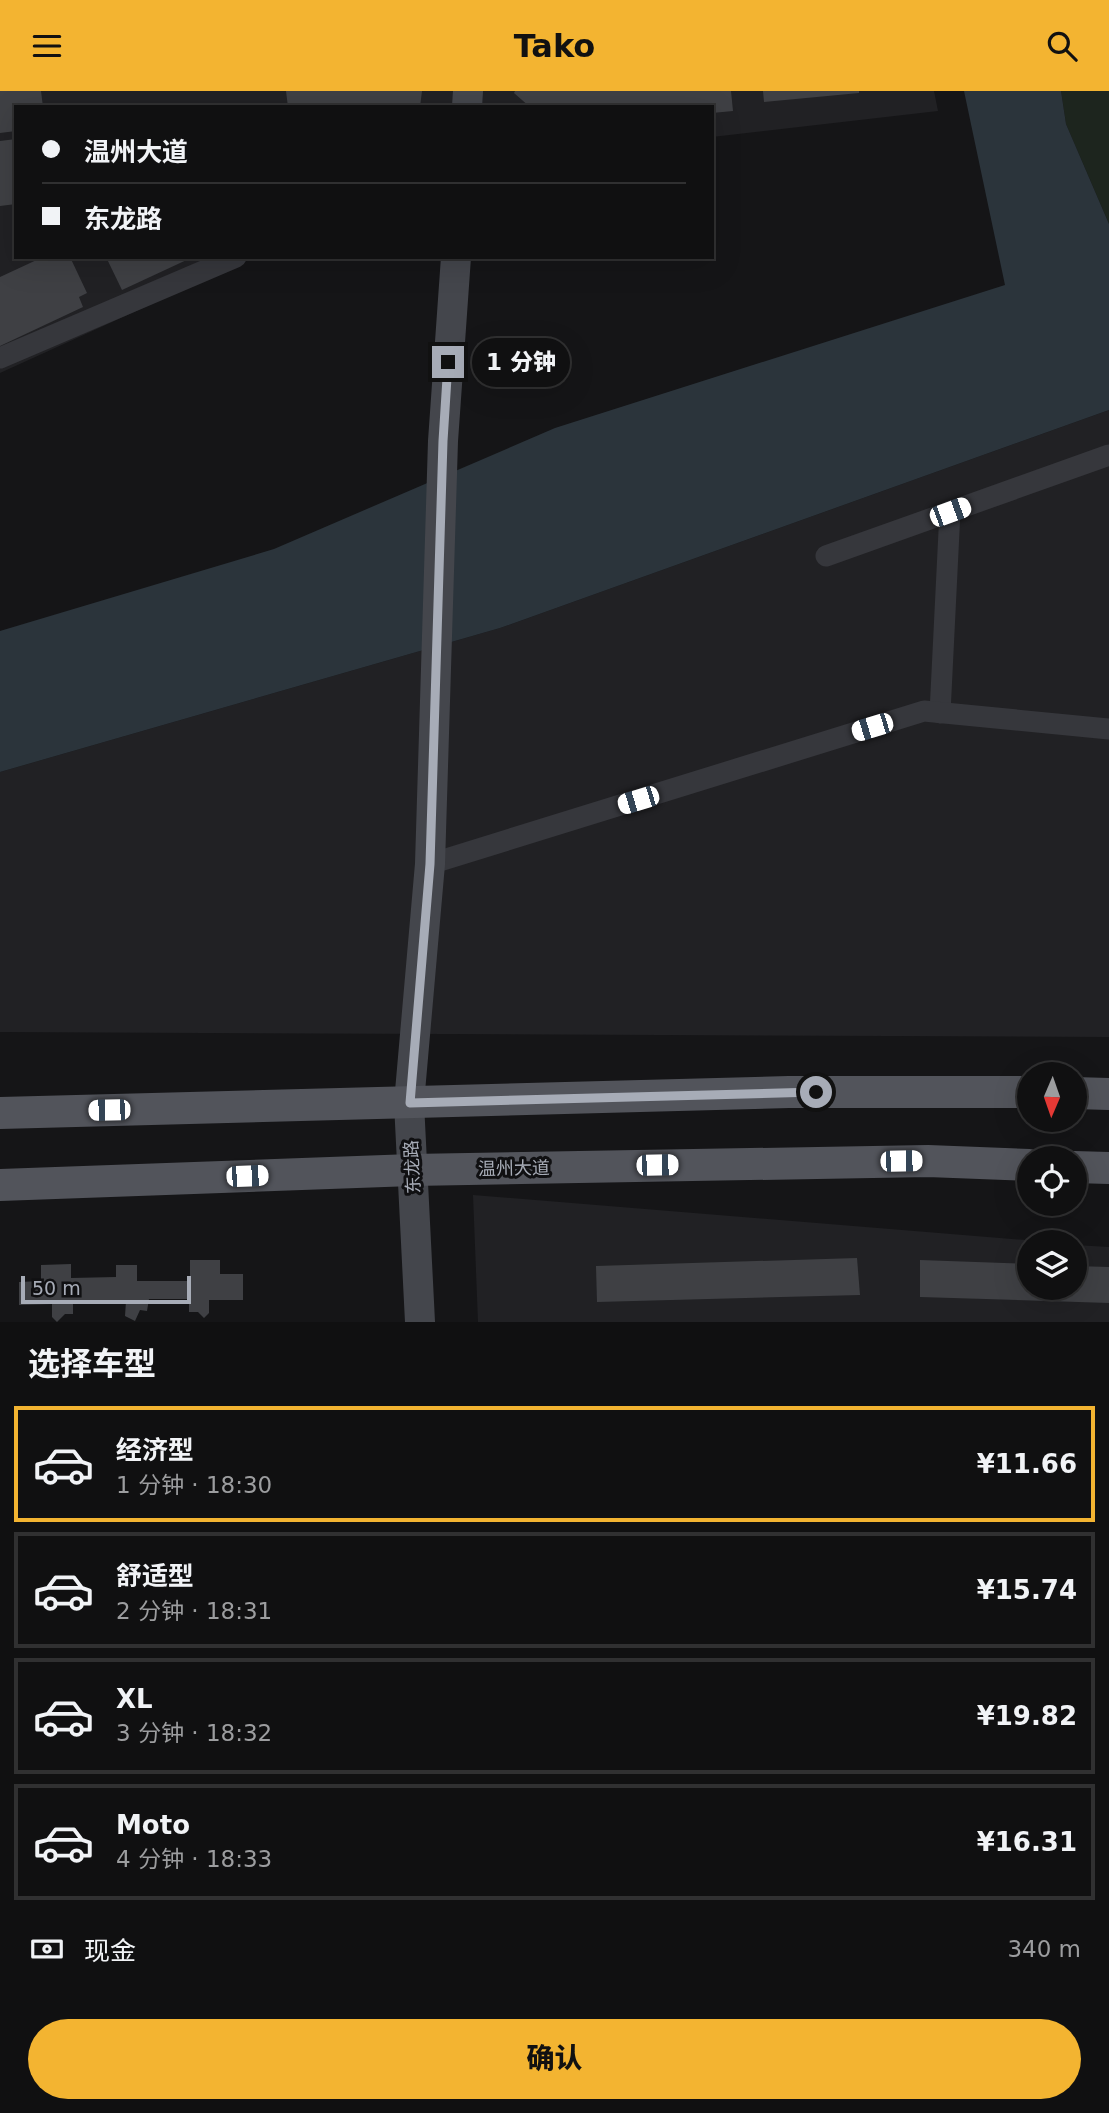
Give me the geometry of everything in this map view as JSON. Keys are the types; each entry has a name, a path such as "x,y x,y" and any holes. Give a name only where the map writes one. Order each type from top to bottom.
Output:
{"main road":[{"path":"0,1113 789,1092 1017,1092"},
{"path":"1087,1093 1109,1094"},
{"name":"温州大道","path":"0,1185 412,1170 928,1161 1017,1165"},
{"path":"1087,1167 1109,1168"}],"street":[{"path":"0,358 231,259"},
{"name":"东龙路","path":"420,1322 410,1103 430,864 442,473 456,259"},
{"path":"826,556 1109,455"},
{"path":"940,712 950,512"},
{"path":"430,864 924,711 1109,729"}],"shaded area":[{"path":"0,91 934,91 938,111 714,137 714,105 14,105 14,259 251,259 0,373"},
{"path":"964,91 1061,91 1066,124 1109,224 1109,410 500,628 0,772 0,631 274,549 555,428 1005,285"},
{"path":"1061,91 1109,91 1109,224 1066,124"},
{"path":"1109,410 1109,1037 0,1032 0,772 500,628"},
{"path":"473,1195 1017,1239 1017,1300 1087,1300 1087,1246 1109,1247 1109,1322 478,1322"}],"building":[{"path":"0,91 41,91 43,105 14,105 14,131 0,133"},
{"path":"286,91 422,91 420,105 288,105"},
{"path":"731,91 733,111 714,113 714,105 528,105 514,93"},
{"path":"763,91 859,91 859,93 764,102"},
{"path":"14,139 14,204 0,206 0,141"},
{"path":"39,259 71,259 87,293 79,297 83,307 0,346 0,277"},
{"path":"107,259 189,259 122,290"},
{"path":"857,1258 860,1295 597,1302 596,1266"},
{"path":"190,1260 220,1260 220,1274 243,1274 243,1300 209,1300 209,1313 204,1318 198,1312 189,1312 189,1299 149,1299 147,1311 140,1310 135,1321 125,1316 126,1301 73,1301 73,1314 65,1314 57,1322 52,1317 52,1304 19,1305 19,1282 41,1281 41,1265 71,1264 71,1278 116,1277 116,1265 137,1265 137,1281 190,1281"},
{"path":"920,1260 1017,1264 1017,1300 1087,1300 1087,1266 1109,1267 1109,1303 920,1297"}],"route":[{"path":"448,362 443,441 430,864 410,1103 816,1092"}]}
